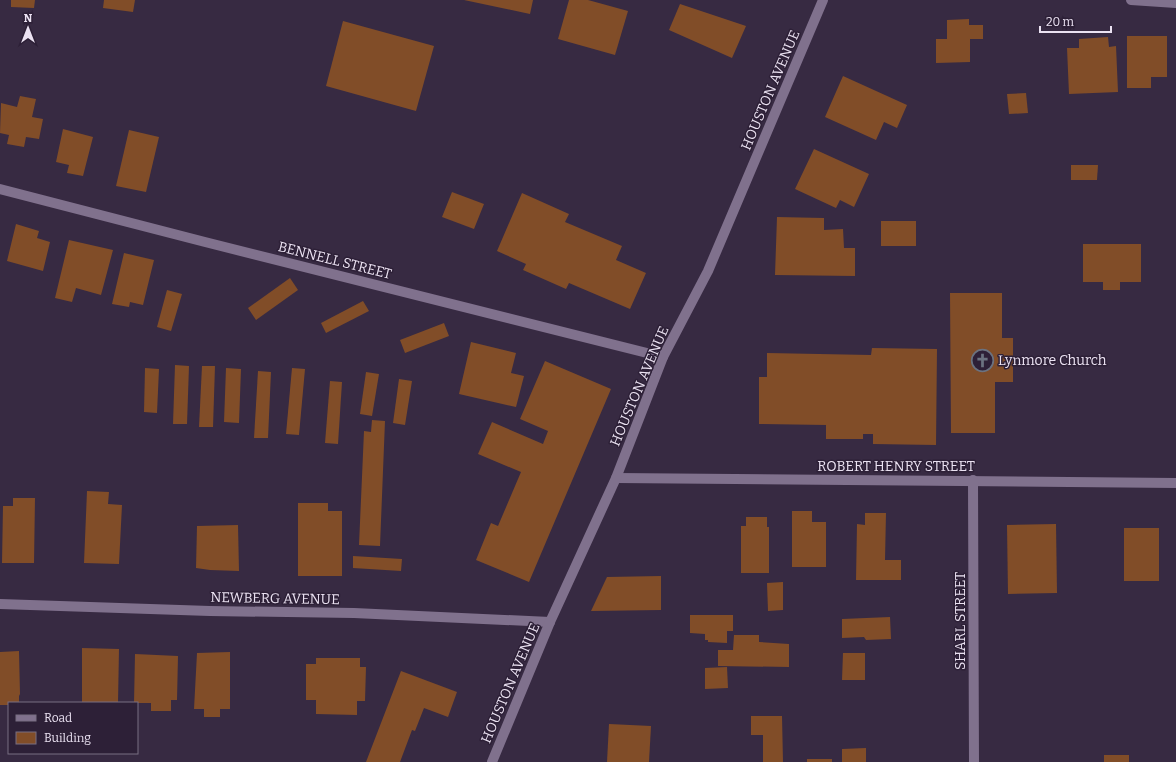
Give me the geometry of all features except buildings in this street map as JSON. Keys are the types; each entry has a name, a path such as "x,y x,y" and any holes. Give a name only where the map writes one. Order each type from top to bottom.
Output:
{"street":[{"name":"HOUSTON AVENUE","path":"492,762 550,622 616,478 663,357 708,271 823,0"},
{"path":"1131,0 1176,3"},
{"name":"BENNELL STREET","path":"0,189 663,357"},
{"name":"ROBERT HENRY STREET","path":"616,478 1176,483"},
{"name":"SHARL STREET","path":"973,480 974,762"},
{"name":"NEWBERG AVENUE","path":"0,604 217,611 354,613 550,622"}],"place":[{"name":"Lynmore Church","path":"982,360"}]}
